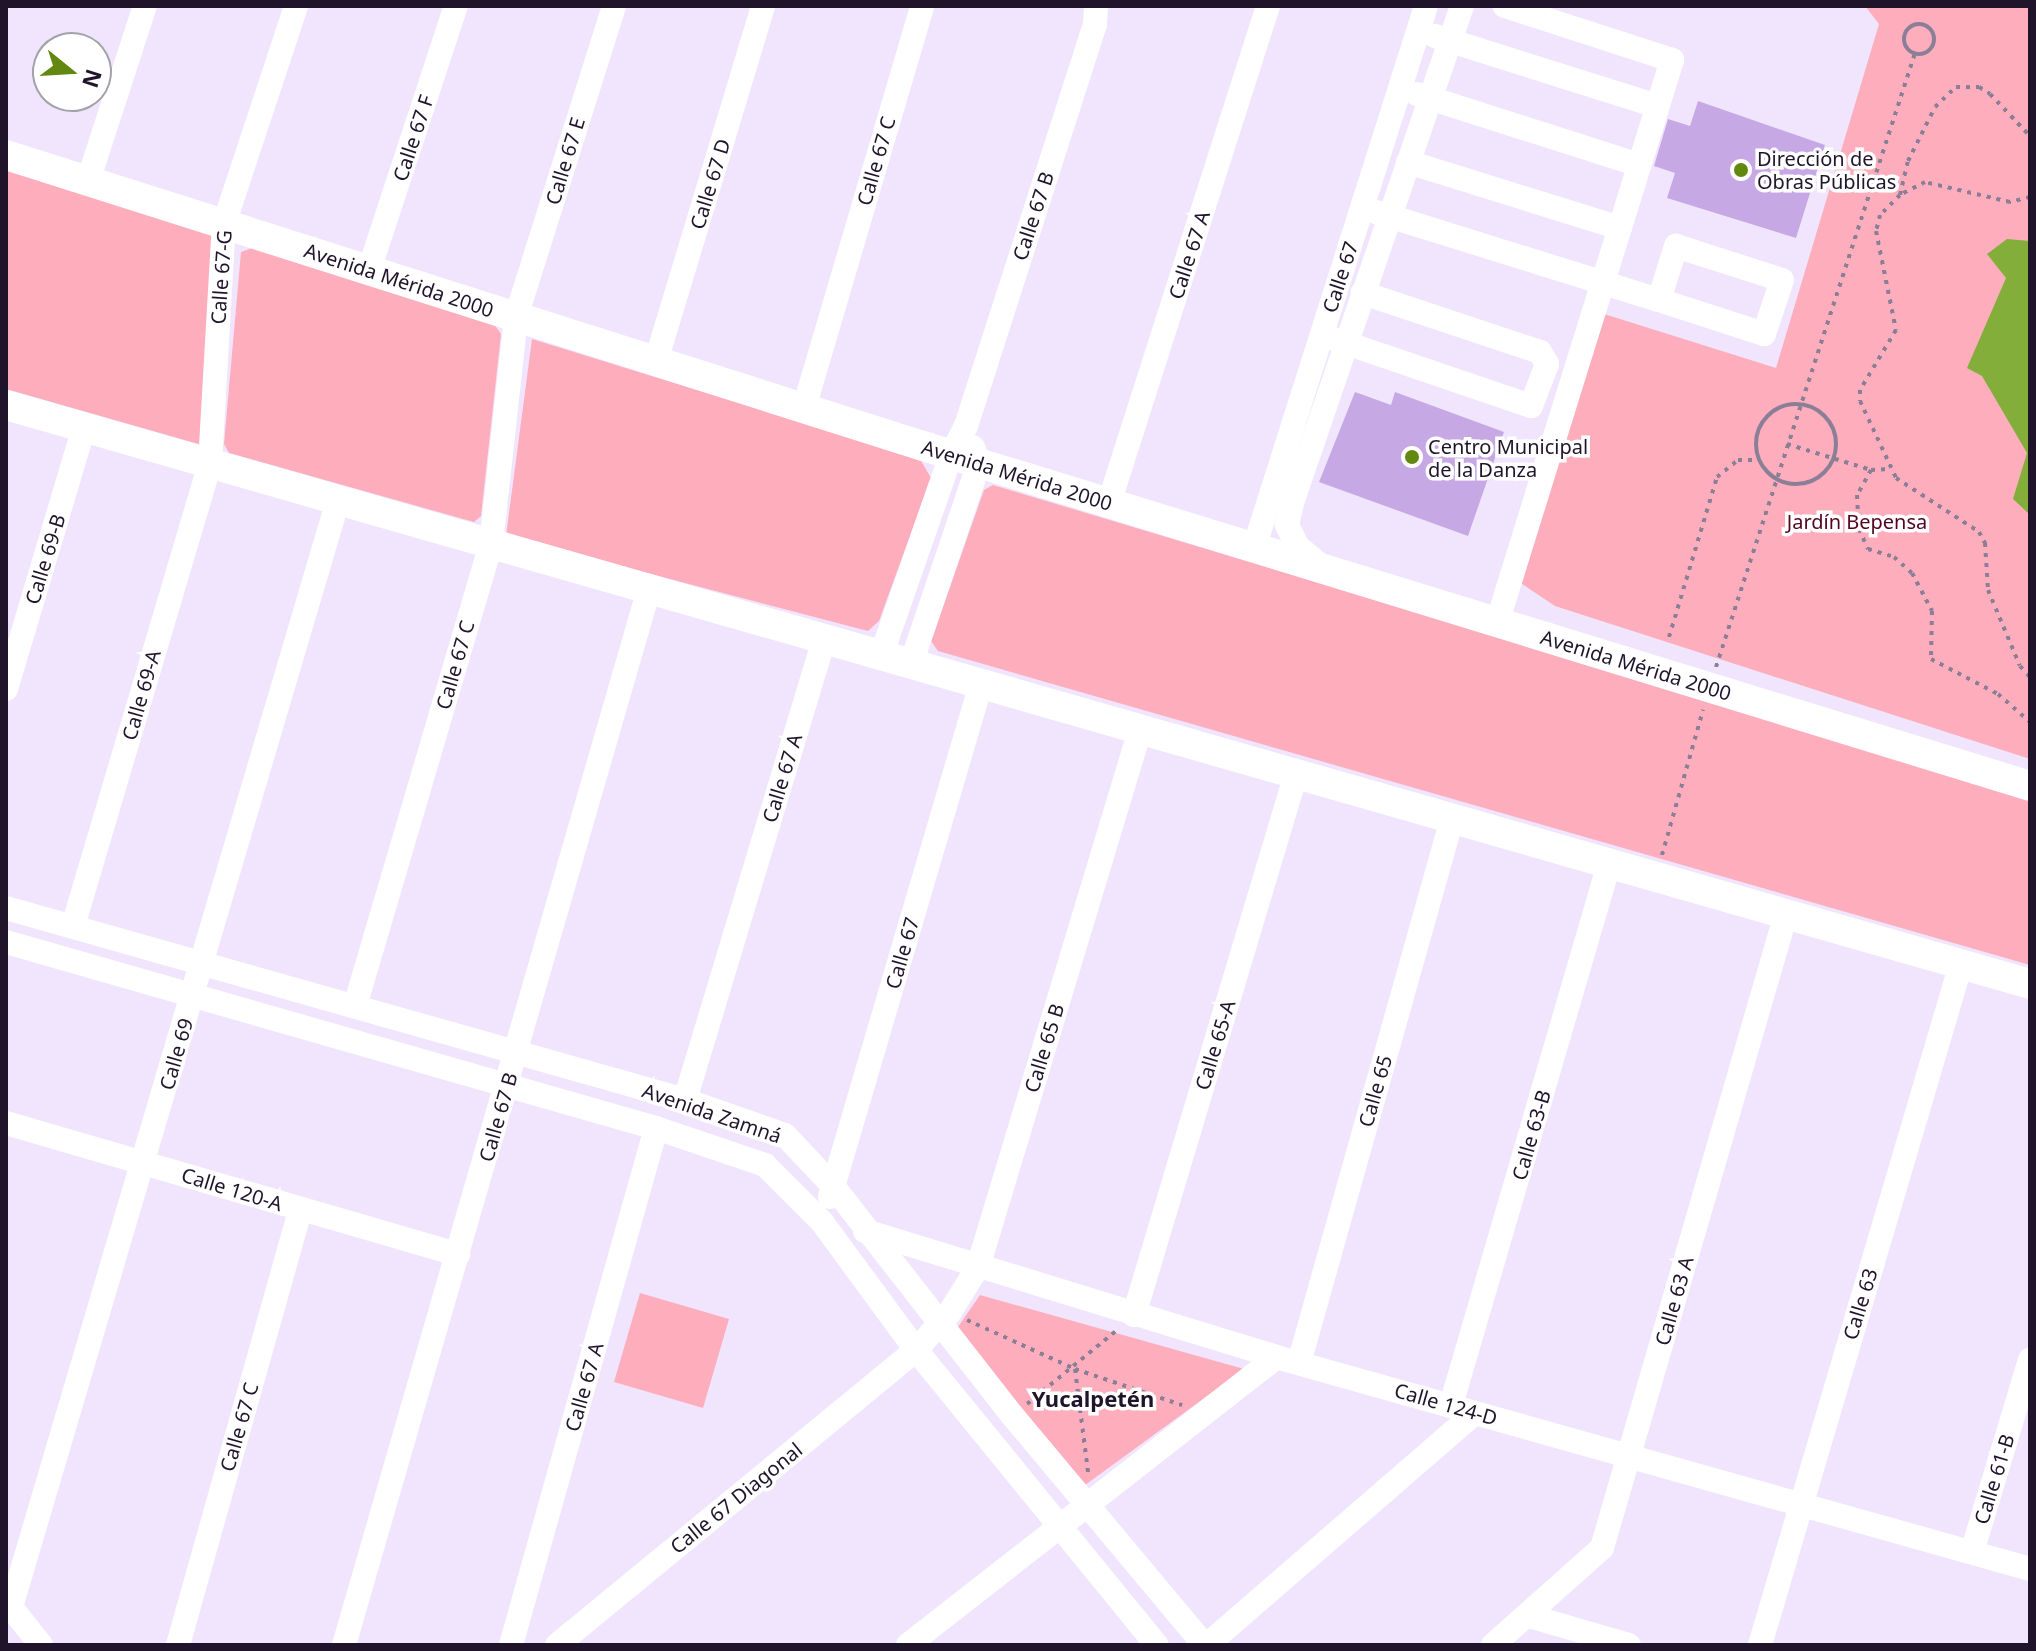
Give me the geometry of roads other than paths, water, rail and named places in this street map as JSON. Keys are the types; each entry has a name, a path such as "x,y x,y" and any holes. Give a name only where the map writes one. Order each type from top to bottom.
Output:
{"main road":[{"name":"Avenida Mérida 2000","path":"6,155 965,459 2030,786"},
{"path":"6,405 2030,984"}],"street":[{"path":"88,181 145,6"},
{"name":"Calle 67-G","path":"210,464 224,224 296,6"},
{"name":"Calle 67 F","path":"369,270 456,6"},
{"name":"Calle 67 E","path":"516,317 614,6"},
{"name":"Calle 67 D","path":"656,361 763,6"},
{"name":"Calle 67 C","path":"804,408 922,6"},
{"name":"Calle 67 B","path":"965,459 966,426 1095,25 1096,6"},
{"name":"Calle 67 A","path":"1109,503 1268,6"},
{"name":"Calle 67","path":"1254,548 1426,6"},
{"path":"1326,570 1298,547 1287,525 1462,6"},
{"path":"1497,623 1672,60 1505,6"},
{"path":"1418,31 1657,106"},
{"path":"1400,88 1639,165"},
{"path":"1408,162 1620,228"},
{"path":"1362,208 1764,334 1782,280 1676,246 1659,300"},
{"path":"1322,335 1531,406 1547,364 1540,352 1363,293"},
{"name":"Calle 67 C","path":"355,1006 491,544 516,317"},
{"name":"Calle 69-B","path":"6,689 84,428"},
{"path":"881,656 965,459"},
{"path":"911,664 965,459"},
{"name":"Calle 69-A","path":"73,926 210,464"},
{"name":"Calle 69","path":"8,1604 146,1162 338,500"},
{"name":"Calle 67 B","path":"344,1645 649,589"},
{"name":"Calle 67 A","path":"685,1100 824,639"},
{"name":"Calle 67","path":"822,1222 981,684"},
{"name":"Calle 65 B","path":"916,1350 945,1318 978,1267 1140,730"},
{"name":"Calle 65-A","path":"1134,1315 1296,774"},
{"name":"Calle 65","path":"1287,1360 1452,819"},
{"name":"Calle 63-B","path":"1451,1405 1609,864"},
{"name":"Avenida Zamná","path":"6,908 685,1100 785,1135 833,1186 865,1231 945,1318 1012,1415 1090,1504 1205,1645"},
{"name":"Calle 63 A","path":"1493,1645 1602,1548 1786,914"},
{"name":"Avenida Zamná","path":"6,942 656,1128 765,1165 822,1222 916,1350 1157,1645"},
{"name":"Calle 63","path":"1760,1645 1961,964"},
{"name":"Calle 120-A","path":"6,1123 458,1254"},
{"name":"Calle 67 A","path":"511,1645 656,1128"},
{"name":"Calle 67 C","path":"178,1645 300,1210"},
{"name":"Calle 124-D","path":"865,1231 1287,1360 1801,1501 2030,1569"},
{"name":"Calle 67 Diagonal","path":"570,1641 916,1350"},
{"path":"908,1645 1205,1413 1287,1360"},
{"name":"Calle 61-B","path":"1972,1552 2030,1360"},
{"path":"1205,1645 1475,1413"},
{"path":"8,1604 41,1645"},
{"path":"1529,1616 1629,1645"}],"place":[{"name":"Dirección de Obras Públicas","path":"1741,170"},
{"name":"Centro Municipal de la Danza","path":"1412,457"}],"district":[{"name":"Yucalpetén","path":"1093,1399"}],"park label":[{"name":"Jardín Bepensa","path":"1857,521"}]}
